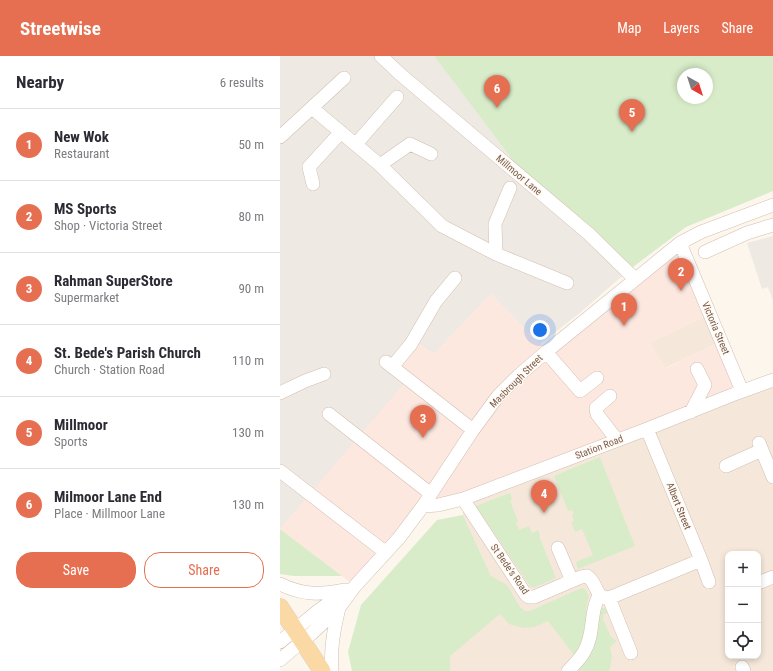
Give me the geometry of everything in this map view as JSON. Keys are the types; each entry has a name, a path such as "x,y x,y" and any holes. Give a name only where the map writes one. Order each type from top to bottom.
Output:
{"main road":[{"path":"280,607 322,671"}],"street":[{"name":"Millmoor Lane","path":"381,56 400,74 589,234 635,279"},
{"path":"280,137 344,78"},
{"path":"356,144 397,97"},
{"path":"312,108 380,165 442,226 496,254 567,283"},
{"path":"313,184 309,166 341,132"},
{"path":"380,165 410,144 431,154"},
{"path":"496,254 495,224 510,188"},
{"name":"Masbrough Street","path":"299,636 339,608 353,587 403,533 423,506 473,430 498,396 518,376 680,243 701,232 773,205"},
{"path":"705,252 746,233 773,224"},
{"name":"Victoria Street","path":"680,243 742,392"},
{"path":"455,278 436,301 411,344 389,364 473,430"},
{"path":"546,352 580,391 597,378"},
{"path":"691,412 705,385 697,369"},
{"path":"280,393 324,374"},
{"name":"Station Road","path":"423,506 438,505 463,499 773,380"},
{"path":"610,396 596,408 597,414 617,440"},
{"path":"329,414 431,494"},
{"name":"Albert Street","path":"647,429 709,582"},
{"path":"726,466 760,446 773,477"},
{"path":"280,471 385,552"},
{"name":"St Bede's Road","path":"463,499 526,595 529,597 534,597 581,577 587,576 604,596"},
{"path":"558,548 572,581"},
{"path":"568,671 576,663 588,644 594,610 604,596 701,560"},
{"path":"761,582 773,577"},
{"path":"280,584 301,592 314,594 327,593 353,587"},
{"name":"Masbrough Street","path":"299,636 319,610 353,587"},
{"path":"604,596 631,653"},
{"path":"332,671 331,649 333,632 339,608"},
{"path":"280,642 299,636"},
{"path":"280,660 299,636"}],"shaded area":[{"path":"280,56 434,56 517,166 629,270 581,312 540,344 491,294 434,354 416,342 396,369 408,379 280,529"},
{"path":"773,236 773,301 768,287 762,289 747,243"},
{"path":"680,243 710,314 650,343 666,368 721,342 742,391 647,429 423,506 355,586 280,529 352,443 395,369 416,342 434,354 491,294 546,351"},
{"path":"710,314 721,342 665,368 649,343"},
{"path":"773,380 773,671 405,671 491,576 463,515 463,499"}],"green space":[{"path":"434,56 773,56 773,191 686,227 629,270 517,166"},
{"path":"600,457 635,546 578,569 576,562 593,555 582,529 575,532 571,522 574,521 572,515 574,514 572,510 568,511 554,476"},
{"path":"510,493 512,500 510,501 518,521 516,522 519,530 529,526 532,533 538,530 556,578 533,588 530,586 476,506"},
{"path":"463,515 491,576 507,585 520,607 525,611 530,611 579,589 583,588 586,590 589,597 584,636 578,650 574,655 548,621 535,627 524,628 509,624 500,614 450,656 450,671 352,671 348,652 361,605 437,520"},
{"path":"280,529 342,576 294,576 280,574"},
{"path":"601,608 605,608 607,613 604,614 603,619 611,637 617,641 610,647 612,656 610,669 609,671 580,671 579,669 583,661 598,612"}],"place":[{"name":"Milmoor Lane End","path":"497,108"},
{"name":"Millmoor","path":"632,132"},
{"name":"MS Sports","path":"681,291"},
{"name":"New Wok","path":"624,326"},
{"name":"Rahman SuperStore","path":"423,438"},
{"name":"St. Bede's Parish Church","path":"544,513"}]}
